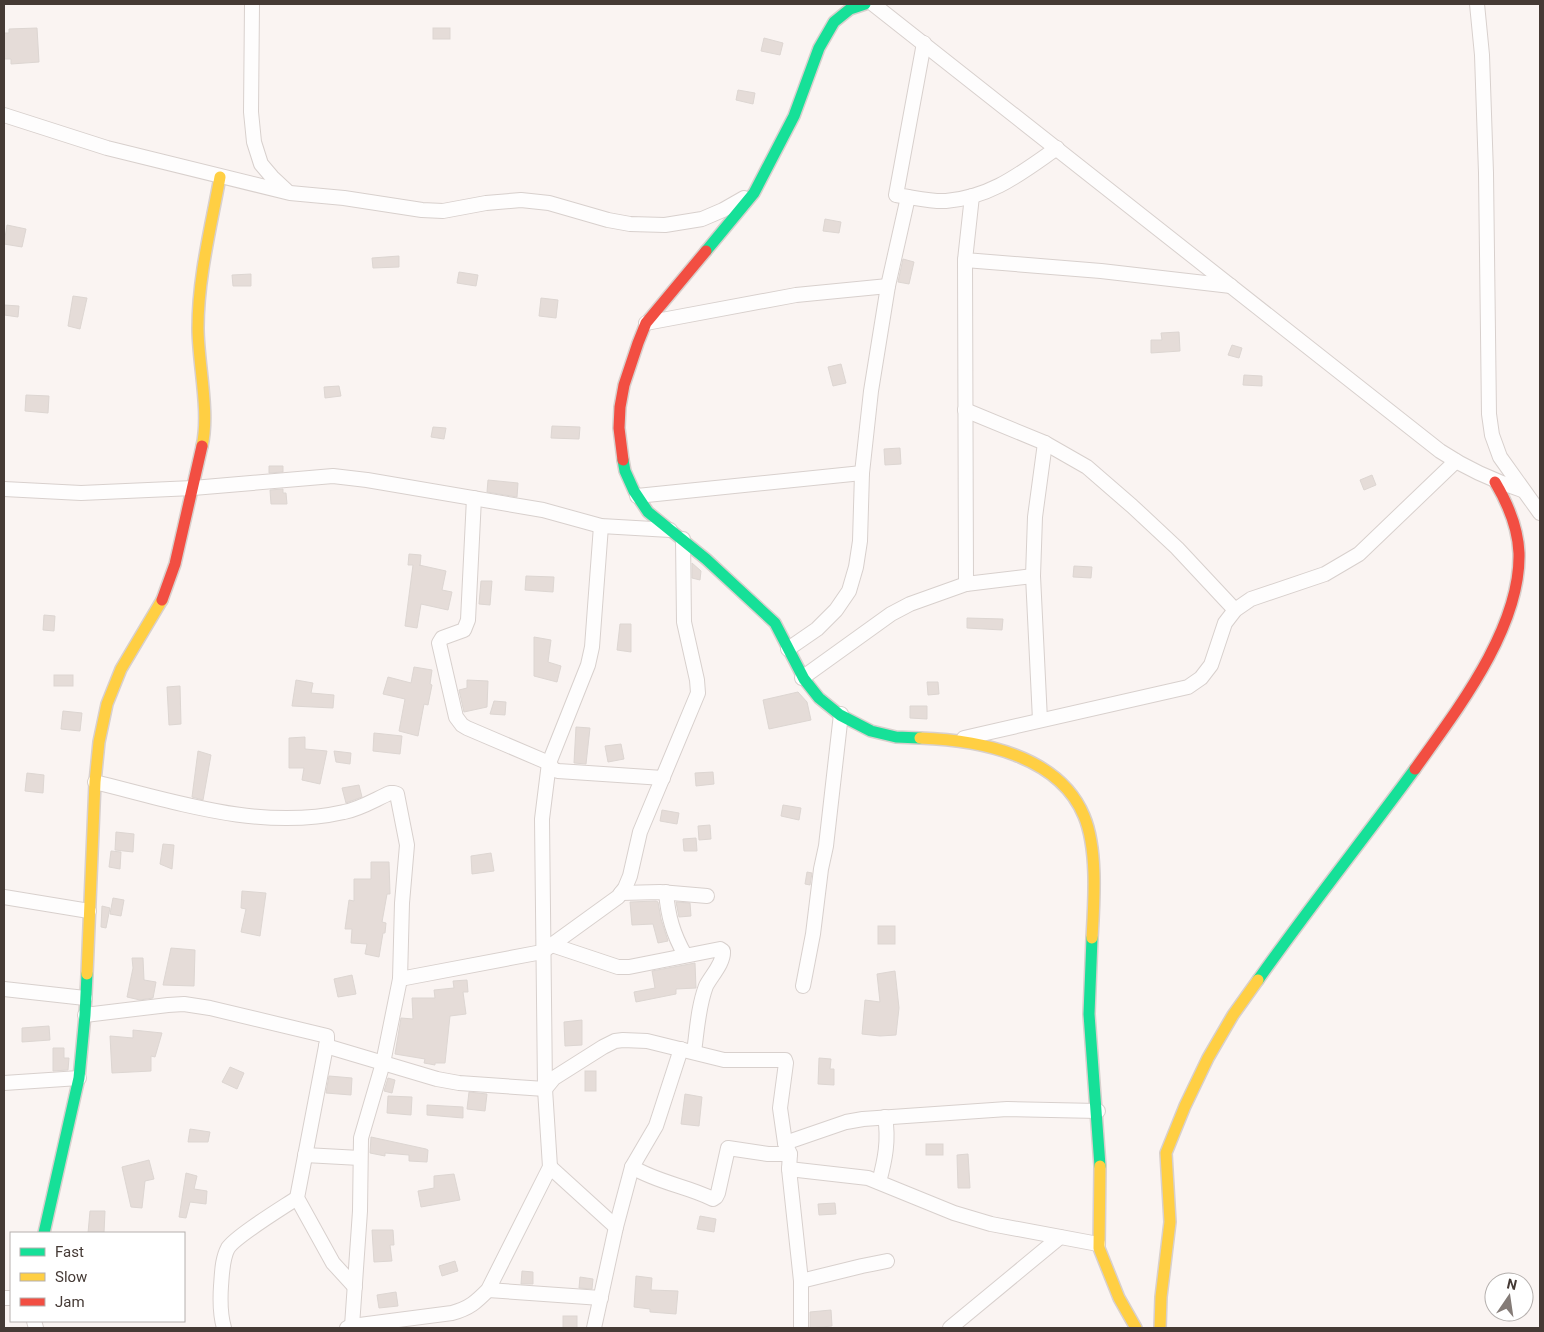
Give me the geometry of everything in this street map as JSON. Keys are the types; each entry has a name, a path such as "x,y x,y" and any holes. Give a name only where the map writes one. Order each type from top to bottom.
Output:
{"street":[{"path":"252,4 251,112 254,142 261,164 290,193"},
{"path":"865,4 850,9 834,22 819,48 794,116 754,193 646,323 627,372 618,419 619,446 626,476 644,508 683,539 775,623 802,678 810,689 828,706 850,720 877,733 902,737 955,740 983,744 1010,752 1057,779 1072,795 1084,815 1090,838 1094,879 1089,1024 1098,1111 1100,1164 1098,1244 1122,1306 1136,1328"},
{"path":"873,4 1432,445 1456,461 1495,482 1522,490"},
{"path":"1477,4 1482,54 1486,174 1489,414 1492,435 1500,457 1540,513"},
{"path":"924,44 896,195 945,201 972,196 1004,184 1057,148"},
{"path":"4,115 107,148 290,193 344,198 422,210 444,211 521,200 549,203 608,220 630,224 665,225 702,219 754,193"},
{"path":"44,1232 79,1078 85,1015 88,911 99,742 107,704 121,670 165,595 175,564 204,437 204,415 198,358 198,313 201,280 220,177"},
{"path":"966,584 965,260 972,196"},
{"path":"788,649 817,629 836,610 849,591 856,567 860,541 862,473 871,391 888,286 908,197"},
{"path":"965,260 1101,271 1232,286"},
{"path":"646,323 796,295 888,286"},
{"path":"965,410 1045,443 1087,467 1176,548 1235,610"},
{"path":"1040,720 1033,576 1036,517 1045,443"},
{"path":"955,740 1188,687 1201,678 1211,665 1224,623 1235,610 1251,599 1325,574 1360,554 1456,461"},
{"path":"637,496 862,473"},
{"path":"4,489 81,492 193,488 333,476 368,480 543,510 601,526 670,530"},
{"path":"1160,1328 1161,1298 1170,1222 1166,1153 1204,1066 1233,1015 1294,929 1370,831 1456,713 1488,658 1509,616 1518,582 1519,552 1515,526 1507,503 1495,482"},
{"path":"474,498 468,620 464,630 442,638 439,643 456,717 467,728 549,764 558,771 663,778"},
{"path":"95,782 225,813 271,818 325,816 347,812 394,792 397,794 406,845 400,979 383,1063 361,1138 360,1211 355,1287 350,1327 465,1310 488,1290 550,1167 545,1089 547,949 542,819 549,764 588,665 592,648 601,526"},
{"path":"400,979 547,949 621,893 630,876 640,832 698,693 698,680 684,622 683,539"},
{"path":"802,678 891,614 910,604 966,584 1033,576"},
{"path":"804,986 826,846 841,714"},
{"path":"621,893 666,892 707,896"},
{"path":"666,892 671,926 684,955"},
{"path":"4,897 88,911"},
{"path":"547,949 618,967 629,967 720,949 723,954 704,993 688,1051 656,1126 632,1167 616,1227 594,1328"},
{"path":"4,990 85,998"},
{"path":"85,1015 184,1004 210,1008 327,1036 297,1198 332,1263 355,1287"},
{"path":"545,1089 554,1078 615,1041 623,1040 647,1041 733,1060 784,1060 785,1071 780,1108 788,1149 801,1281 801,1328"},
{"path":"326,1046 437,1079 459,1083 545,1089"},
{"path":"4,1083 79,1078"},
{"path":"632,1167 646,1175 714,1199 728,1148 768,1154 788,1149 846,1122 885,1117 1007,1109 1098,1111"},
{"path":"879,1182 886,1155 885,1117"},
{"path":"305,1154 360,1158"},
{"path":"550,1167 616,1227"},
{"path":"789,1169 854,1176 879,1182 954,1214 991,1224 1098,1244"},
{"path":"224,1328 221,1320 220,1302 224,1258 229,1247 240,1237 297,1198"},
{"path":"950,1328 1060,1237"},
{"path":"801,1281 887,1261"},
{"path":"488,1290 601,1298"}],"building":[{"path":"37,28 39,62 11,64 11,59 4,59 4,33 9,33 9,29"},
{"path":"433,28 450,28 450,39 433,39"},
{"path":"764,38 783,43 780,55 761,51"},
{"path":"738,90 755,93 753,104 736,100"},
{"path":"825,219 841,222 839,233 823,231"},
{"path":"7,225 26,229 22,247 4,244"},
{"path":"399,256 399,267 373,268 372,258"},
{"path":"903,259 914,262 909,284 898,282"},
{"path":"459,272 478,275 476,286 457,283"},
{"path":"251,274 251,286 233,286 232,275"},
{"path":"73,296 87,298 80,329 68,326"},
{"path":"541,298 558,300 556,318 539,316"},
{"path":"4,305 19,306 18,317 4,315"},
{"path":"1179,332 1180,351 1151,353 1151,340 1162,340 1161,333"},
{"path":"1232,345 1242,348 1239,358 1228,355"},
{"path":"841,364 846,383 833,386 828,367"},
{"path":"1244,375 1262,376 1262,386 1243,385"},
{"path":"339,386 341,396 325,398 324,387"},
{"path":"26,395 49,396 48,413 25,411"},
{"path":"552,426 580,427 579,439 551,438"},
{"path":"433,427 446,428 444,439 431,437"},
{"path":"900,448 901,464 885,465 884,449"},
{"path":"269,466 283,466 283,472 269,473"},
{"path":"1372,475 1376,485 1364,490 1360,480"},
{"path":"488,480 518,483 517,497 487,492"},
{"path":"283,489 283,493 286,493 287,504 271,504 270,490"},
{"path":"409,554 421,555 420,565 446,571 442,590 452,592 448,610 421,604 417,628 405,626 413,565 408,565"},
{"path":"692,563 701,571 700,580 692,578"},
{"path":"1074,566 1092,567 1091,578 1073,577"},
{"path":"526,576 554,577 553,592 525,590"},
{"path":"481,581 492,581 490,605 479,604"},
{"path":"44,615 55,616 54,631 43,630"},
{"path":"967,618 1003,619 1002,630 967,628"},
{"path":"620,624 631,624 631,652 617,650"},
{"path":"534,637 551,640 548,662 561,666 557,682 534,676"},
{"path":"414,667 432,670 430,684 432,685 428,705 424,704 418,736 399,731 405,699 383,694 388,677 411,683"},
{"path":"54,675 73,675 73,686 54,686"},
{"path":"296,680 313,683 311,693 334,695 333,708 292,706"},
{"path":"467,680 488,681 487,707 464,712 459,690 467,688"},
{"path":"927,682 938,682 939,694 928,695"},
{"path":"180,686 181,724 169,725 167,687"},
{"path":"798,692 807,702 811,720 769,729 763,700"},
{"path":"494,701 506,702 505,715 490,714"},
{"path":"910,706 927,706 927,719 910,718"},
{"path":"63,711 82,713 80,731 61,729"},
{"path":"576,727 590,728 586,764 574,763"},
{"path":"374,733 402,736 400,754 373,751"},
{"path":"305,737 305,749 327,751 320,784 302,780 304,768 289,768 289,738"},
{"path":"621,744 624,759 608,762 605,746"},
{"path":"198,751 211,755 203,800 192,797"},
{"path":"334,751 351,753 350,764 336,762"},
{"path":"713,772 714,784 696,786 695,773"},
{"path":"27,773 44,775 43,793 25,791"},
{"path":"359,785 362,797 346,803 342,788"},
{"path":"783,805 801,808 799,820 781,816"},
{"path":"662,810 679,813 677,824 660,821"},
{"path":"710,825 711,839 699,840 698,826"},
{"path":"116,832 134,834 133,852 115,850"},
{"path":"696,838 697,851 684,851 683,839"},
{"path":"163,844 174,845 172,869 160,864"},
{"path":"111,851 121,852 120,869 109,867"},
{"path":"491,853 494,871 472,874 471,856"},
{"path":"371,862 389,862 390,894 387,894 382,922 386,923 379,957 365,954 367,944 351,943 352,929 345,929 349,900 354,901 354,879 371,879"},
{"path":"807,872 812,873 810,885 805,884"},
{"path":"242,891 266,893 260,936 241,932 246,909 241,908"},
{"path":"113,898 124,900 121,916 110,914"},
{"path":"630,902 658,902 668,941 658,943 653,924 632,925"},
{"path":"676,902 690,903 691,916 679,917"},
{"path":"102,906 110,908 106,928 101,927"},
{"path":"878,926 895,926 895,944 878,944"},
{"path":"171,948 195,950 194,986 163,985"},
{"path":"132,958 143,958 144,980 156,982 153,998 140,1000 127,997 133,968"},
{"path":"695,963 696,988 676,989 676,994 636,1002 634,992 655,988 652,971"},
{"path":"895,971 899,1008 896,1035 862,1034 865,1000 880,1002 877,974"},
{"path":"352,975 356,994 338,997 334,979"},
{"path":"467,980 468,992 463,992 466,1014 450,1016 445,1063 435,1063 435,1065 424,1063 425,1059 395,1054 401,1018 413,1019 412,998 435,998 434,990 454,988 453,981"},
{"path":"582,1020 582,1045 565,1046 564,1022"},
{"path":"49,1026 50,1040 22,1042 22,1028"},
{"path":"133,1030 162,1033 155,1057 151,1056 151,1071 112,1073 110,1036 133,1038"},
{"path":"53,1048 64,1048 64,1058 69,1058 68,1070 53,1071"},
{"path":"819,1058 831,1059 830,1069 834,1069 834,1085 818,1084"},
{"path":"230,1067 244,1073 237,1089 222,1082"},
{"path":"585,1071 596,1071 596,1091 585,1091"},
{"path":"329,1076 352,1078 351,1095 326,1093"},
{"path":"388,1078 395,1080 392,1093 384,1091"},
{"path":"469,1092 487,1094 485,1111 467,1109"},
{"path":"685,1094 702,1097 699,1126 681,1124"},
{"path":"388,1096 412,1097 411,1115 387,1113"},
{"path":"427,1105 463,1107 463,1118 427,1115"},
{"path":"190,1129 210,1132 208,1142 188,1142"},
{"path":"371,1137 426,1149 428,1150 427,1162 409,1161 409,1155 385,1153 385,1156 370,1153"},
{"path":"926,1144 943,1144 943,1155 926,1155"},
{"path":"968,1154 970,1188 958,1188 957,1155"},
{"path":"149,1160 154,1179 145,1181 142,1208 131,1207 122,1167"},
{"path":"186,1173 197,1176 194,1189 207,1191 206,1204 190,1202 186,1218 179,1217"},
{"path":"454,1174 460,1200 421,1207 418,1191 434,1188 434,1176"},
{"path":"835,1203 836,1214 819,1215 818,1204"},
{"path":"90,1211 105,1211 104,1232 88,1232"},
{"path":"700,1216 716,1219 714,1232 697,1229"},
{"path":"372,1230 393,1230 394,1245 390,1245 392,1261 374,1262"},
{"path":"455,1261 458,1271 442,1276 439,1266"},
{"path":"522,1271 533,1272 533,1284 521,1284"},
{"path":"636,1276 652,1278 651,1290 678,1291 676,1314 650,1312 650,1309 634,1307"},
{"path":"580,1277 593,1279 592,1289 579,1288"},
{"path":"396,1292 398,1306 379,1308 377,1295"},
{"path":"831,1310 832,1326 810,1328 810,1312"},
{"path":"563,1316 577,1316 577,1328 563,1328"}],"traffic: fast":[{"path":"706,251 754,193 794,116 819,48 834,22 850,9 865,4"},
{"path":"623,460 625,471 634,491 648,512 706,559 775,623 804,679 819,698 840,715 871,731 896,737 920,738"},
{"path":"1258,980 1415,769"},
{"path":"1092,938 1089,1014 1100,1166"},
{"path":"44,1232 79,1078 87,974"}],"traffic: slow":[{"path":"202,446 205,418 198,342 200,290 220,177"},
{"path":"87,974 95,782 99,742 107,704 121,669 162,600"},
{"path":"920,738 967,742 1015,755 1037,765 1056,778 1072,795 1084,816 1091,844 1094,876 1092,938"},
{"path":"1160,1328 1161,1297 1170,1222 1166,1153 1185,1106 1208,1058 1233,1015 1258,980"},
{"path":"1100,1166 1099,1248 1119,1298 1136,1328"}],"traffic: jam":[{"path":"623,460 619,428 620,407 624,385 638,343 646,323 706,251"},
{"path":"162,600 175,564 202,446"},
{"path":"1415,769 1467,695 1484,667 1510,610 1517,581 1519,553 1517,534 1512,516 1495,482"}]}
